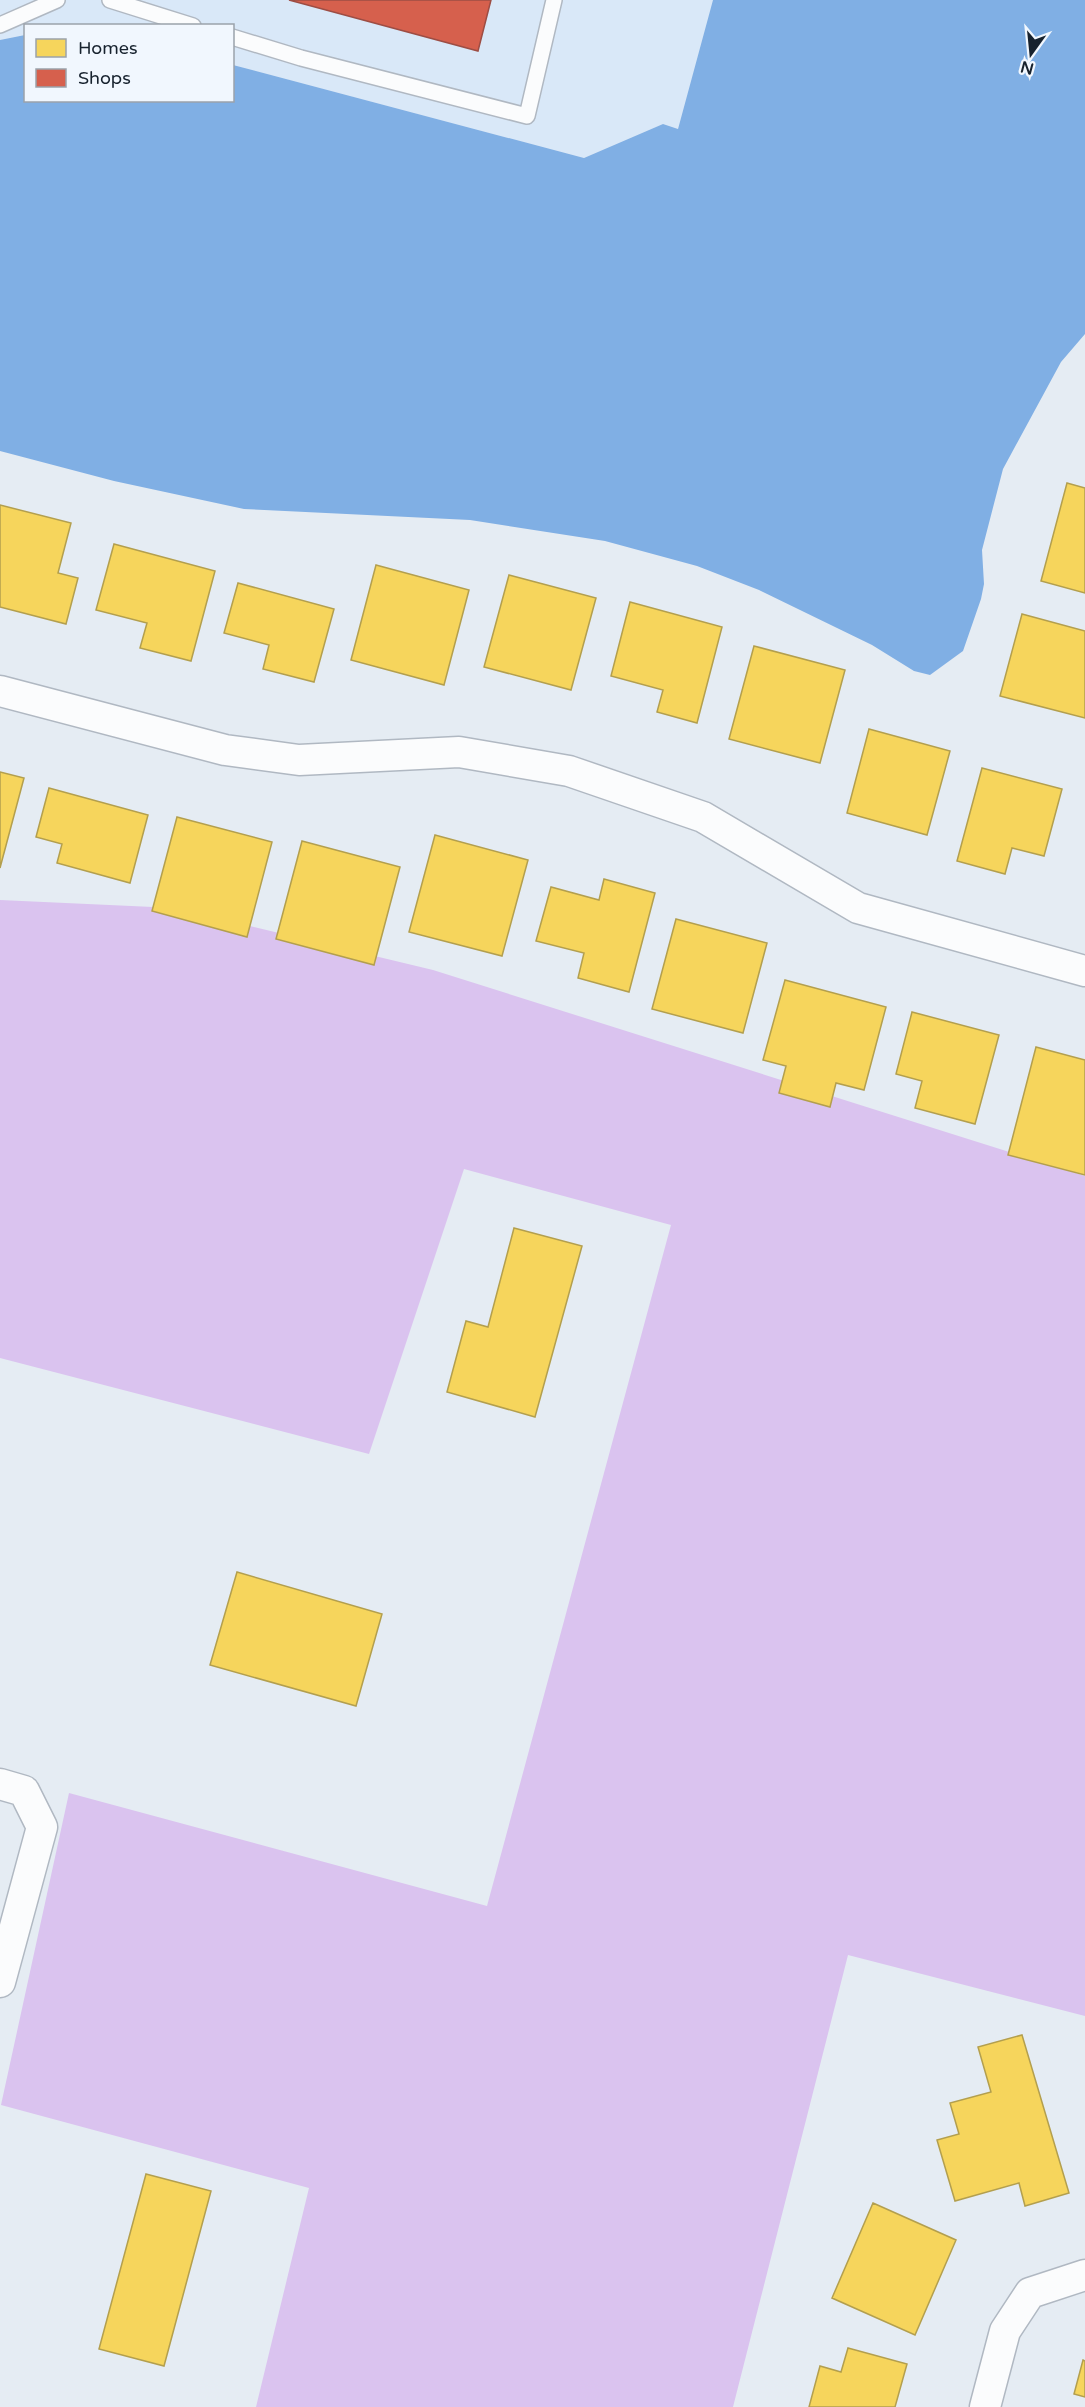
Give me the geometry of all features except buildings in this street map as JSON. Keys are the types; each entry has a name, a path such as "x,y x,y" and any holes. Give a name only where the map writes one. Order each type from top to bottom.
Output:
{"street":[{"path":"0,691 225,750 299,760 459,752 569,771 703,817 858,908 1085,971"},
{"path":"0,1784 24,1791 42,1827 0,1982"},
{"path":"985,2407 1005,2331 1030,2293 1085,2275"}],"lane":[{"path":"0,25 57,0"},
{"path":"110,0 188,24"},
{"path":"234,38 301,58 527,117 554,0"}],"shaded area":[{"path":"0,0 713,0 678,129 663,124 584,158 234,65 234,24 24,24 24,35 0,40"},
{"path":"0,900 175,908 433,970 1085,1176 1085,2016 848,1955 733,2407 256,2407 309,2188 1,2105 69,1793 487,1906 671,1225 464,1169 369,1454 0,1358"}],"water":[{"path":"713,0 1085,0 1085,334 1061,362 1003,469 982,550 984,584 981,599 963,651 930,675 914,671 872,645 759,590 697,566 605,541 470,520 244,509 114,481 0,451 0,40 24,35 24,102 234,102 234,65 584,158 663,124 678,129"}]}
